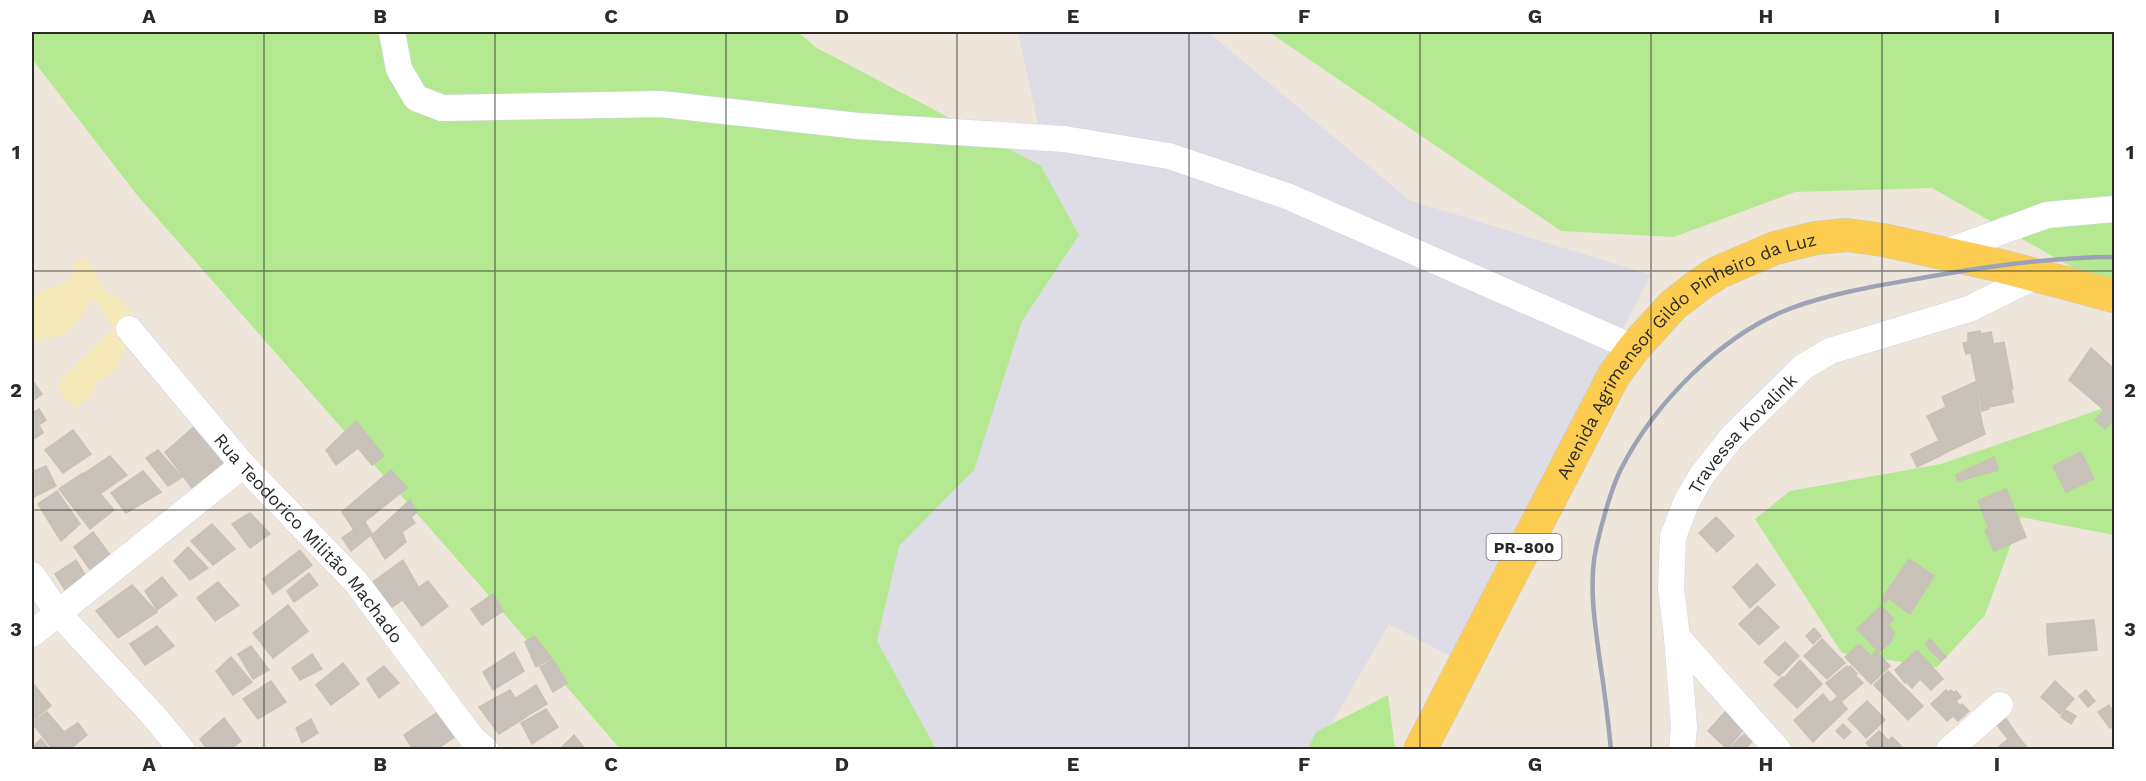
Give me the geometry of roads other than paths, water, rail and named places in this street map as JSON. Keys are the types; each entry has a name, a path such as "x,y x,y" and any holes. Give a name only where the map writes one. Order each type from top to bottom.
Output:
{"main road":[{"name":"Avenida Agrimensor Gildo Pinheiro da Luz","path":"1419,750 1609,385 1634,348 1673,305 1717,273 1775,248 1816,238 1846,235 1883,240 1997,265 2115,296"}],"street":[{"path":"392,32 399,69 416,98 442,108 661,104 858,126 1064,139 1169,156 1287,196 1634,348"},
{"path":"1940,254 2047,215 2115,209"},
{"name":"Travessa Kovalink","path":"1682,750 1683,727 1677,637 1671,588 1672,537 1686,503 1702,475 1732,437 1803,367 1830,351 1969,309 2036,276"},
{"name":"Rua Teodorico Militão Machado","path":"129,329 243,465 356,582 472,746"},
{"path":"32,634 243,465"},
{"path":"32,575 59,614 153,715 182,750"},
{"path":"1677,637 1778,750"},
{"path":"1949,750 2000,705"}],"railway":[{"path":"1611,750 1594,608 1593,572 1601,527 1617,478 1635,445 1651,420 1692,375 1714,354 1763,321 1789,309 1826,297 1882,285 2004,265 2070,258 2114,257"}]}
